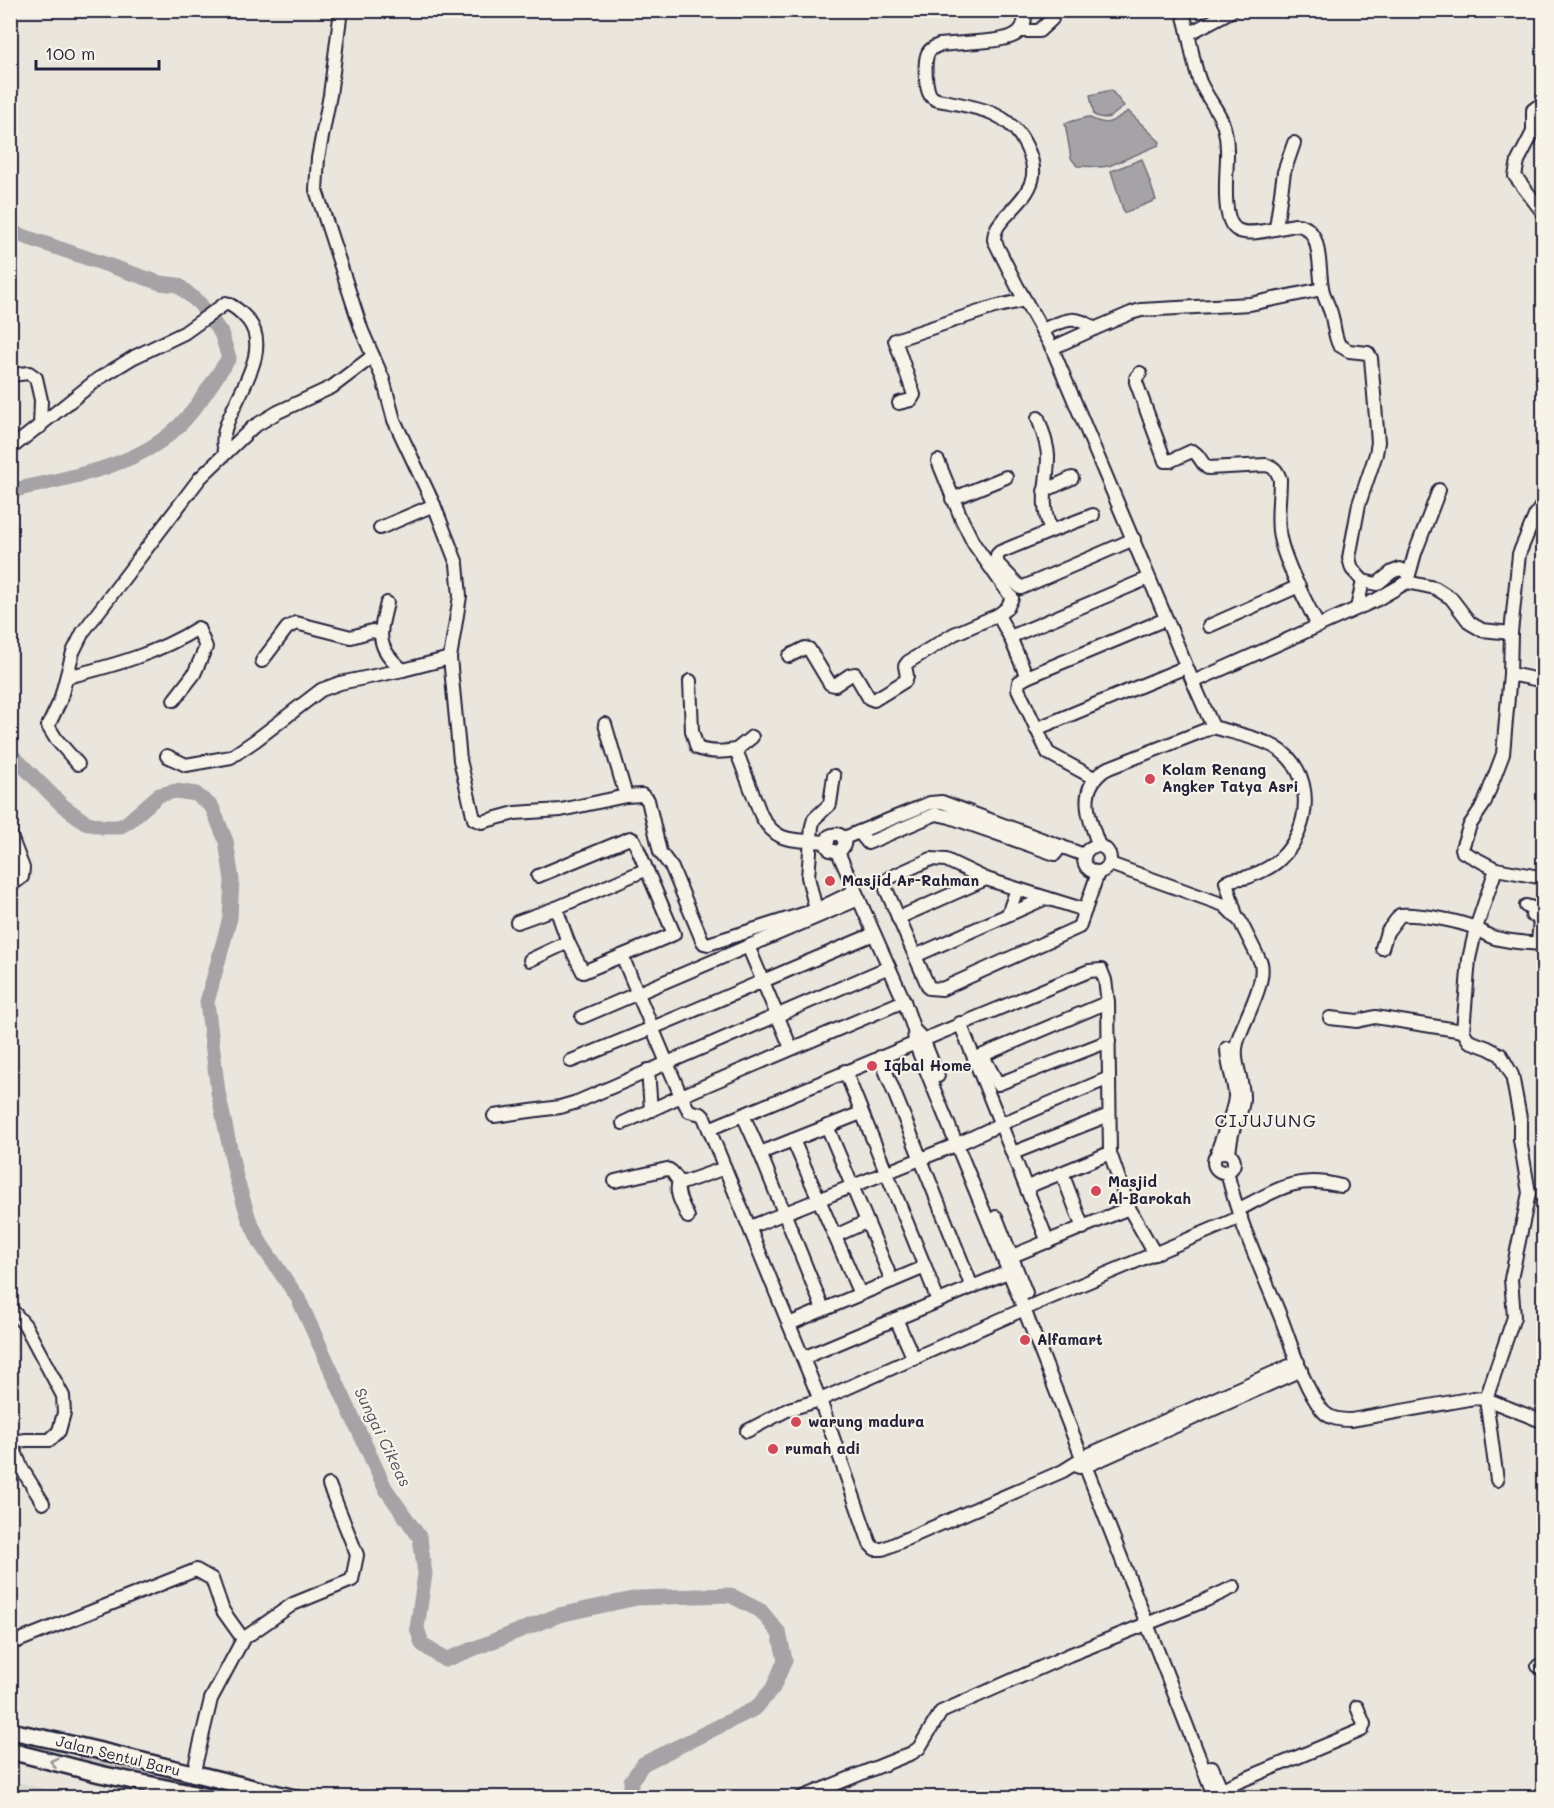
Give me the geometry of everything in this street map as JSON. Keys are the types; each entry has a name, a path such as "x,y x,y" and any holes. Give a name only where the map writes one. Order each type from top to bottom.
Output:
{"main road":[{"name":"Jalan Sentul Baru","path":"10,1731 85,1746 193,1775 295,1797"},
{"path":"77,1768 85,1746"},
{"name":"Jalan Sentul Baru","path":"10,1751 100,1774 213,1797"},
{"path":"100,1774 108,1752"}],"street":[{"path":"341,10 330,95 318,158 316,190 362,331 382,379 394,420 434,505 458,564 458,613 450,658 460,760 472,816 476,821 482,822 515,813 561,810 626,796 642,795 648,800 660,852 672,868 704,943 708,944 857,895"},
{"path":"1024,10 1025,22 1015,36 1000,40 939,45 928,52 927,89 932,98 972,106 1001,117 1010,123 1032,161 1034,170 1032,185 1015,208 998,225 994,235 996,245 1052,348 1186,667 1214,726"},
{"path":"1182,10 1190,33 1200,82 1217,108 1227,135 1227,205 1230,222 1241,232 1250,233 1301,225 1311,233 1318,253 1322,289 1333,318 1339,345 1349,351 1368,353 1371,358 1378,442 1359,504 1349,558 1352,569 1363,582 1377,584 1392,572 1400,569 1408,577 1435,588 1451,598 1470,623 1482,630 1511,633"},
{"path":"1190,33 1233,10"},
{"path":"1020,31 1039,31 1052,19"},
{"path":"1544,108 1537,107 1533,110 1533,132 1518,161 1515,176 1544,214"},
{"path":"1275,228 1284,172 1294,143"},
{"path":"1052,348 1141,310 1250,304 1322,289"},
{"path":"899,403 911,400 914,395 895,340 994,307 1025,300"},
{"path":"10,449 98,379 134,357 172,340 228,303 243,314 256,333 257,343 255,361 223,440 226,452"},
{"path":"1042,330 1072,319 1087,323 1094,329"},
{"path":"78,764 48,726 60,701 73,652 100,607 200,478 253,427 332,387 373,356"},
{"path":"10,375 29,373 36,378 41,400 40,427"},
{"path":"1140,373 1136,382 1165,460 1192,451 1197,453 1204,466 1208,468 1266,465 1273,466 1278,472 1280,538 1318,626"},
{"path":"1038,418 1047,448 1044,511 1051,531"},
{"path":"789,656 805,648 809,649 830,684 835,685 855,674 869,698 874,700 905,681 907,676 905,666 908,662 954,634 998,615 1007,608 1012,598 974,544 952,499 938,461"},
{"path":"952,499 1006,477"},
{"path":"1044,491 1072,477"},
{"path":"1193,682 1376,600 1408,577 1439,490"},
{"path":"1544,502 1519,554 1503,754 1484,804 1470,825 1462,848 1463,852 1497,868 1544,878"},
{"path":"380,528 434,505"},
{"path":"1093,515 1000,552 997,555 997,563 1018,587 1023,587 1134,539"},
{"path":"1010,638 1149,578"},
{"path":"1357,608 1363,582"},
{"path":"1209,626 1299,586"},
{"path":"387,603 380,633 382,645 386,654 404,670"},
{"path":"998,615 1028,677"},
{"path":"1094,778 1051,756 1018,688 1019,682 1166,619"},
{"path":"262,661 287,628 296,623 351,637 372,631 380,633"},
{"path":"67,677 162,647 198,628 206,647 194,674 174,700"},
{"path":"167,756 186,765 231,757 321,690 357,679 450,658"},
{"path":"1036,729 1186,667"},
{"path":"1510,674 1544,681"},
{"path":"690,681 692,731 697,748 706,751 736,750 752,736"},
{"path":"605,724 626,796"},
{"path":"1099,846 1088,815 1088,793 1094,778 1106,769 1214,726 1275,747 1291,763 1305,788 1303,819 1298,835 1279,860 1250,876 1227,882 1236,916"},
{"path":"736,750 766,826 777,836 788,840 827,842"},
{"path":"816,910 808,877 810,840 814,819 830,804 834,776"},
{"path":"844,838 920,814 930,803 942,802 977,821 1084,855"},
{"path":"10,834 23,868 22,877 10,886"},
{"path":"840,834 845,844 838,852 830,850 827,842 829,836 840,834"},
{"path":"538,876 630,838 634,840 645,870 678,933 586,973 582,972 555,908"},
{"path":"1099,846 1109,853 1110,864 1103,872 1098,873 1088,869 1083,860 1084,855 1091,847 1099,846"},
{"path":"838,852 904,1001 962,1143 1219,1794 1362,1731 1364,1724 1357,1707"},
{"path":"1085,910 986,879 945,860 931,859 889,878 886,882 886,889 929,988 942,989 1079,927 1085,910 1098,873"},
{"path":"1110,864 1224,905 1245,929 1255,952 1254,975 1232,1030 1227,1050 1235,1096 1223,1154 1215,1158 1215,1167 1218,1170 1227,1171 1240,1214 1300,1366 1323,1412 1342,1420 1366,1418 1457,1401 1486,1399 1544,1422"},
{"path":"1497,868 1476,928 1469,959 1463,1031 1469,1041 1501,1055 1512,1075 1529,1193 1511,1279 1514,1317 1486,1399 1497,1480"},
{"path":"517,922 645,870"},
{"path":"898,918 986,879"},
{"path":"1008,914 1017,889"},
{"path":"582,1017 748,946 857,895"},
{"path":"915,956 1046,898"},
{"path":"1382,948 1387,932 1400,915 1410,914 1476,928 1500,944 1515,942 1541,944 1540,918 1532,915 1533,908 1526,906"},
{"path":"571,1061 874,934"},
{"path":"530,960 568,942"},
{"path":"748,946 791,1048"},
{"path":"622,956 681,1096 689,1111 703,1115 709,1129 820,1400 870,1544 875,1549 884,1549 1300,1366"},
{"path":"494,1116 560,1107 889,967"},
{"path":"709,1129 960,1023 1097,969 1101,970 1108,1002 1110,1152 1129,1209 1155,1254"},
{"path":"623,1123 791,1048 904,1001"},
{"path":"979,1057 1108,1002"},
{"path":"1330,1018 1357,1021 1375,1017 1463,1031"},
{"path":"960,1023 979,1057 998,1084 1109,1041"},
{"path":"880,1057 972,1287"},
{"path":"979,1057 1001,1124 1048,1242"},
{"path":"648,1070 651,1110"},
{"path":"845,1071 938,1301"},
{"path":"750,1227 962,1143 1109,1078"},
{"path":"760,1153 861,1113"},
{"path":"743,1114 823,1309"},
{"path":"1013,1153 1109,1115"},
{"path":"827,1126 892,1281"},
{"path":"793,1140 860,1294"},
{"path":"1027,1187 1110,1152"},
{"path":"679,1182 682,1183 725,1168"},
{"path":"615,1180 667,1169 679,1182"},
{"path":"1062,1173 1083,1228"},
{"path":"679,1182 676,1186 677,1191 688,1217"},
{"path":"747,1431 789,1409 820,1400 1028,1307 1155,1254 1240,1214 1270,1192 1296,1183 1324,1182 1341,1186"},
{"path":"1008,1258 1129,1209"},
{"path":"835,1236 866,1222"},
{"path":"789,1324 925,1268"},
{"path":"803,1358 1012,1270"},
{"path":"10,1308 25,1325 57,1383 65,1404 59,1431 54,1437 45,1441 11,1442 22,1469 43,1503"},
{"path":"896,1319 914,1359"},
{"path":"193,1775 211,1699 243,1638 293,1604 352,1580 357,1554 329,1485"},
{"path":"10,1644 196,1570 212,1579 223,1611 243,1638"},
{"path":"801,1797 912,1753 919,1748 941,1712 1234,1587"}],"shaded area":[{"path":"1111,90 1124,106 1107,118 1094,115 1090,95"},
{"path":"1128,111 1160,142 1159,145 1109,166 1077,166 1071,158 1065,123 1088,117 1105,123"},
{"path":"1142,159 1156,200 1124,213 1111,171"},
{"path":"85,1746 295,1797 213,1797 77,1768"},
{"path":"11,1780 72,1797 11,1797"}],"waterway":[{"path":"10,230 160,283 178,285 200,304 221,333 229,358 185,420 150,448 92,472 10,491"},
{"name":"Sungai Cikeas","path":"10,753 62,805 85,822 103,827 119,827 159,795 176,791 196,794 212,807 226,841 232,880 230,918 207,1002 218,1092 236,1177 249,1219 261,1244 298,1298 385,1488 420,1538 425,1574 417,1628 422,1644 445,1660 559,1615 637,1598 730,1595 761,1611 779,1633 785,1660 773,1688 756,1708 643,1764 631,1781 631,1798"}],"place":[{"name":"Kolam Renang Angker Tatya Asri","path":"1150,779"},
{"name":"Masjid Ar-Rahman","path":"830,881"},
{"name":"Iqbal Home","path":"872,1066"},
{"name":"Masjid Al-Barokah","path":"1096,1191"},
{"name":"Alfamart","path":"1025,1340"},
{"name":"warung madura","path":"796,1422"},
{"name":"rumah adi","path":"773,1449"}],"district":[{"name":"CIJUJUNG","path":"1266,1121"}]}
